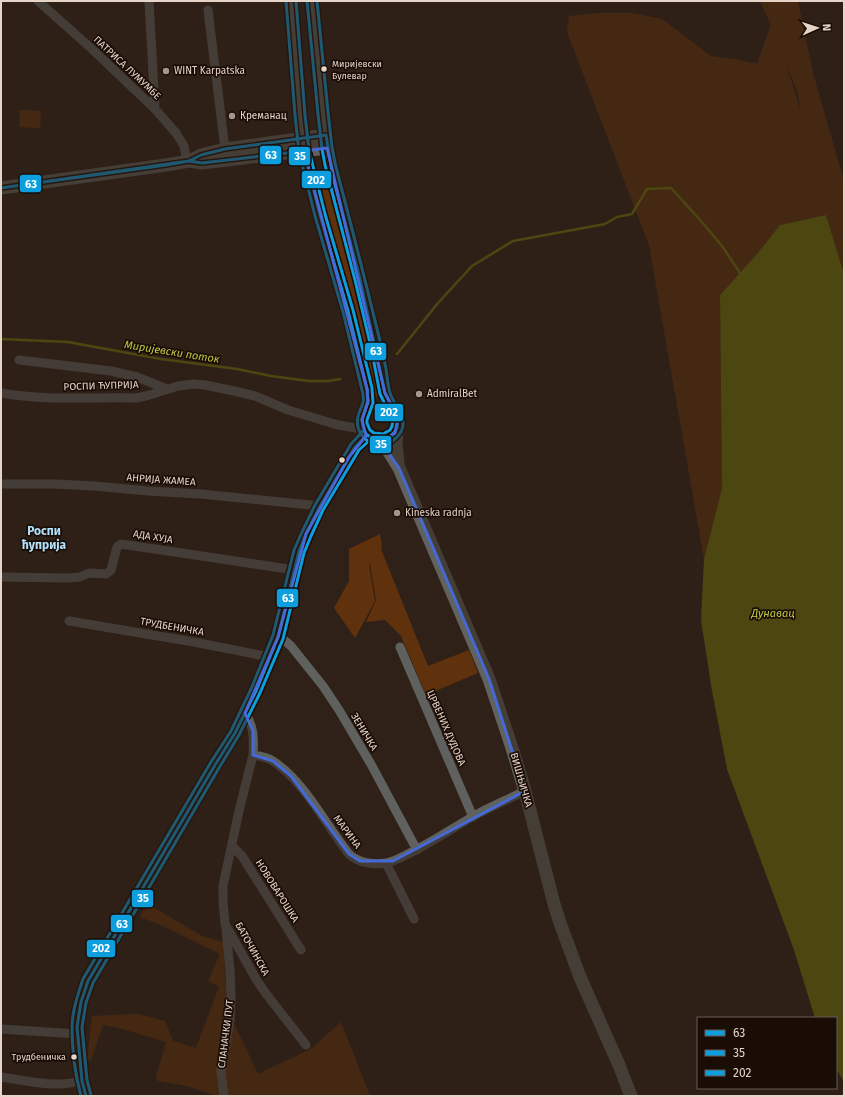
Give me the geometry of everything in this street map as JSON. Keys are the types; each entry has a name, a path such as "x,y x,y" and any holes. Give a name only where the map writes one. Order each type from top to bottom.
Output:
{"street":[{"name":"ПАТРИСА ЛУМУМБЕ","path":"38,1 155,109 176,133 184,146 188,161"},
{"path":"149,1 155,109"},
{"path":"291,1 303,144 320,215 361,362 368,395 368,406 362,420 369,433 381,440 386,439 395,433 397,429"},
{"name":"ВИШЊИЧКА","path":"312,1 326,141 333,177 365,299 386,399 398,418 396,453 399,468"},
{"path":"208,10 225,149"},
{"path":"1,188 188,161 202,163 326,141"},
{"path":"188,161 201,155 225,149 303,144"},
{"path":"19,360 111,371 137,377 167,389"},
{"name":"РОСПИ ЋУПРИЈА","path":"1,393 69,399 136,398 178,386 194,384 213,386 255,396 288,410 369,433"},
{"path":"366,411 369,407 379,404 389,406 393,409"},
{"path":"86,1096 78,1056 77,1034 79,1010 88,981 235,733 256,692 278,637 301,546 319,508 355,447 369,433"},
{"name":"ВИШЊИЧКА","path":"369,433 387,450 399,468 489,678 525,791 554,904 565,937 580,978 619,1065 631,1096"},
{"name":"АНРИЈА ЖАМЕА","path":"1,484 55,484 201,494 311,505 319,508"},
{"name":"АДА ХУЈА","path":"2,577 67,578 80,577 89,573 106,574 111,570 117,547 121,544 184,554 238,560 295,570"},
{"name":"ТРУДБЕНИЧКА","path":"69,621 194,642 270,657"},
{"name":"ЗЕНИЧКА","path":"278,637 291,646 323,686 376,773 417,850"},
{"name":"ЦРВЕНИХ ДУДОВА","path":"400,647 473,817"},
{"path":"245,713 249,719 253,731 253,754"},
{"name":"МАРИНА","path":"253,754 273,761 291,776 314,805 342,846 353,858 360,861 386,863 393,861 417,850 473,817 525,791"},
{"name":"БАТОЧИНСКА","path":"253,754 242,796 223,886 225,924 256,979 306,1045"},
{"name":"НОВОВАРОШКА","path":"232,846 242,856 301,950"},
{"path":"386,863 414,919"},
{"name":"СЛАНАЧКИ ПУТ","path":"224,1096 222,1062 229,1026 231,996 225,924"},
{"path":"1,1029 77,1034"},
{"path":"1,1077 53,1085 72,1084 82,1081"}],"highlighted area":[{"path":"327,148 385,393 398,418 395,433 381,442 399,468 489,679 525,791 393,861 360,861 349,854 291,776 273,761 253,755 253,731 245,713 278,637 306,534 349,457 366,436 362,420 368,401 367,389 304,151"}],"shaded area":[{"path":"760,1 798,1 813,73 844,181 844,274 826,215 780,225 756,255 720,295 722,488 704,559 649,245 567,32 569,16 600,13 632,13 662,19 711,56 757,64 771,25","holes":["787,67 798,93 801,111"]},
{"path":"20,110 41,111 40,128 19,127"},
{"path":"325,176 359,305 379,394 376,397 374,396 355,311 321,192 318,177"},
{"path":"380,534 381,549 428,666 469,650 478,673 426,695 401,636 385,620 366,622 376,600 370,564 375,601 355,638 334,608 349,581 349,549"},
{"path":"151,906 202,936 223,942 227,1009 258,1074 311,1049 341,1022 370,1096 217,1096 187,1086 158,1081 156,1077 166,1042 119,1028 103,1025 91,1060 87,1060 92,1016 138,1014 165,1021 173,1041 196,1048 219,987 208,981 220,954 161,925 140,917 143,911"}],"water":[{"name":"Дунавац","path":"826,215 844,274 844,1082 837,1070 837,1017 815,1017 794,950 727,769 712,691 701,620 704,559 722,488 720,295 756,255 780,225"}],"waterway":[{"name":"Миријевски поток","path":"397,354 438,303 472,266 513,241 605,224 617,217 632,214 647,189 671,188 722,246 740,273"},
{"name":"Миријевски поток","path":"1,339 68,342 161,359 237,369 271,376 309,381 328,381 340,379"}],"transit line":[{"name":"35","path":"286,1 299,152 315,216 343,312 363,393 363,404 357,421 359,430 367,440 378,445 387,444 397,437 403,426 403,420 390,393 379,336 335,163 328,112 317,1"},
{"name":"202","path":"296,1 309,150 325,214 353,310 372,388 373,403 367,423 370,430 374,433 383,434 390,430 393,421 380,394 371,347 355,280 325,165 318,114 307,1"},
{"name":"63","path":"326,135 333,177 360,279 385,393 398,421 397,428 394,433 384,439 377,440 371,438 366,434 363,427 362,419 368,402 367,389 348,311 320,215 304,151 202,163 189,161 201,155 225,149 326,135"},
{"name":"63","path":"189,161 166,165 1,188 189,161"},
{"name":"202","path":"81,1096 74,1062 72,1022 77,997 83,979 211,762 231,731 251,689 273,635 294,550 315,505 351,444 363,431"},
{"name":"63","path":"86,1096 82,1081 77,1027 81,1002 88,981 235,733 256,691 278,637 299,551 306,534 319,508 355,447 367,435"},
{"name":"35","path":"91,1095 87,1080 82,1027 86,1003 93,983 239,735 260,693 283,639 304,553 311,536 323,510 359,450 371,439"}],"place":[{"name":"Миријевски Булевар","path":"324,69"},
{"name":"WINT Karpatska","path":"166,71"},
{"name":"Креманац","path":"232,116"},
{"name":"AdmiralBet","path":"419,394"},
{"name":"Kineska radnja","path":"397,513"},
{"name":"Трудбеничка","path":"74,1057"}],"district":[{"name":"Роспи ћуприја","path":"44,538"}]}
